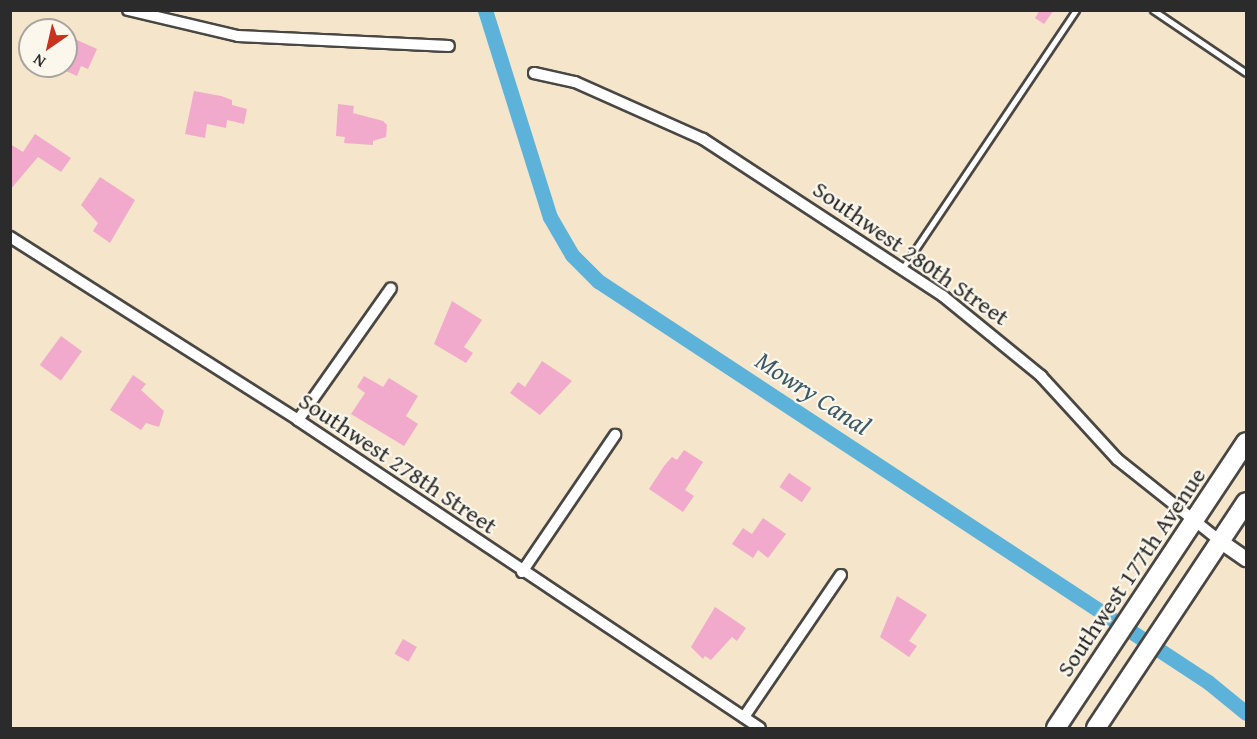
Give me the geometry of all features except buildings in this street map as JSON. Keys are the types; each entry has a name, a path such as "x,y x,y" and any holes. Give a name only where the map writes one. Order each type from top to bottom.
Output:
{"highway":[{"name":"Southwest 177th Avenue","path":"1056,729 1246,442"},
{"path":"1096,729 1246,502"}],"street":[{"path":"128,10 157,14 238,36 449,46"},
{"name":"Southwest 280th Street","path":"534,73 575,82 703,139 902,269 988,330 1041,376 1117,459 1196,519 1220,542 1246,559"},
{"name":"Southwest 278th Street","path":"10,237 298,420 522,572 760,729"},
{"path":"298,420 391,288"},
{"path":"522,572 615,435"},
{"path":"744,717 841,575"}],"lane":[{"path":"902,269 1076,10"},
{"path":"1152,10 1246,73"}],"waterway":[{"name":"Mowry Canal","path":"485,10 550,217 572,255 598,281 1208,682 1246,713"}]}
